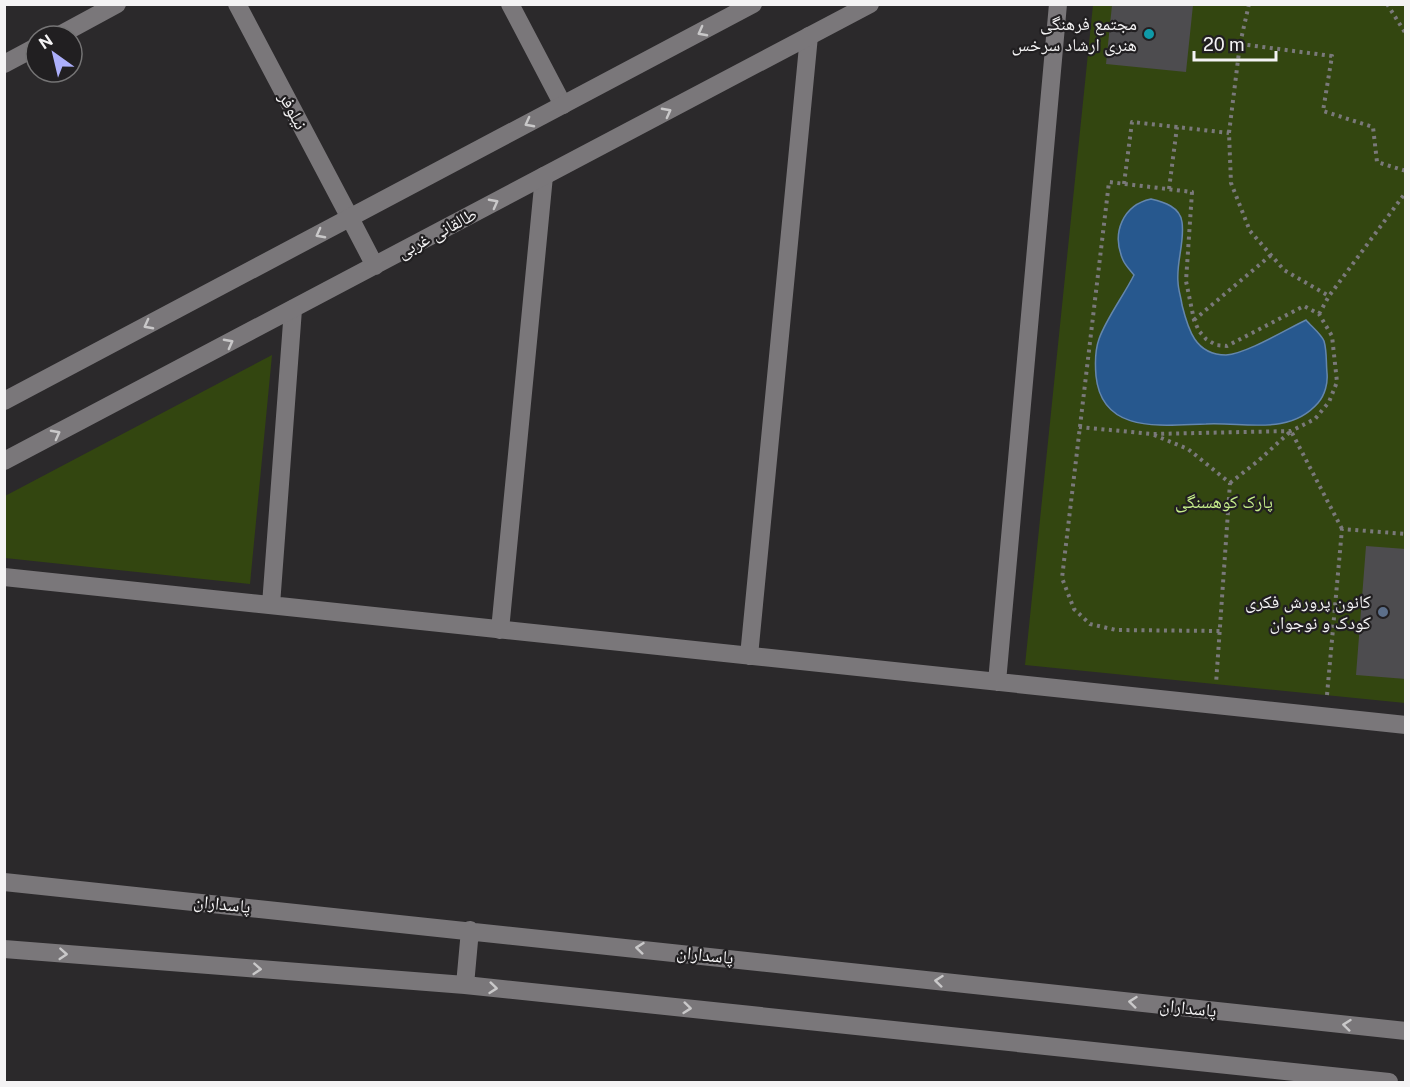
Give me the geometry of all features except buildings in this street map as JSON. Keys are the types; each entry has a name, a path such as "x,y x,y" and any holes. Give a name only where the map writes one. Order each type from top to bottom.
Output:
{"main road":[{"path":"80,24 117,4"},
{"name":"نیلوفر","path":"237,4 375,266"},
{"path":"510,4 563,105"},
{"path":"4,401 753,4"},
{"name":"طالقانی غربی","path":"4,461 870,4"},
{"path":"997,682 1058,4"},
{"path":"749,656 810,36"},
{"path":"4,64 24,53"},
{"path":"500,630 544,176"},
{"path":"271,605 293,309"},
{"path":"4,577 1406,726"},
{"name":"پاسداران","path":"4,882 1406,1031"},
{"path":"465,985 470,930"},
{"path":"4,949 465,985 1389,1083"}],"path":[{"path":"1249,4 1240,44 1229,134 1232,183 1250,231 1284,270 1329,296"},
{"path":"1387,4 1406,34"},
{"path":"1240,44 1332,56 1323,111 1373,127 1377,162 1406,171"},
{"path":"1124,184 1132,122 1229,134"},
{"path":"1169,189 1177,127"},
{"path":"1215,705 1220,631 1230,483 1291,431 1315,419 1329,402 1337,382 1332,336 1319,314 1304,306 1227,346 1216,345 1206,339 1194,320 1186,280 1192,192 1109,182 1062,578 1074,609 1090,624 1116,630 1220,631"},
{"path":"1319,314 1329,296 1406,192"},
{"path":"1194,320 1271,255"},
{"path":"1079,427 1152,434 1291,431"},
{"path":"1291,431 1342,529 1325,717"},
{"path":"1152,434 1188,449 1230,483"},
{"path":"1342,529 1406,534"}],"green space":[{"name":"پارک کوهسنگی","path":"1093,5 1405,5 1405,703 1025,665"},
{"path":"272,355 250,584 5,558 5,496"}],"water":[{"path":"1151,199 1171,206 1181,217 1183,229 1178,287 1187,323 1200,346 1215,354 1234,354 1306,320 1321,336 1326,349 1326,385 1318,403 1307,413 1280,424 1154,425 1122,417 1110,409 1101,395 1095,362 1099,339 1106,323 1134,275 1124,262 1120,250 1119,230 1133,207"}],"place":[{"name":"مجتمع فرهنگی هنری ارشاد سرخس","path":"1149,34"},
{"name":"کانون پرورش فکری کودک و نوجوان","path":"1383,612"}]}
